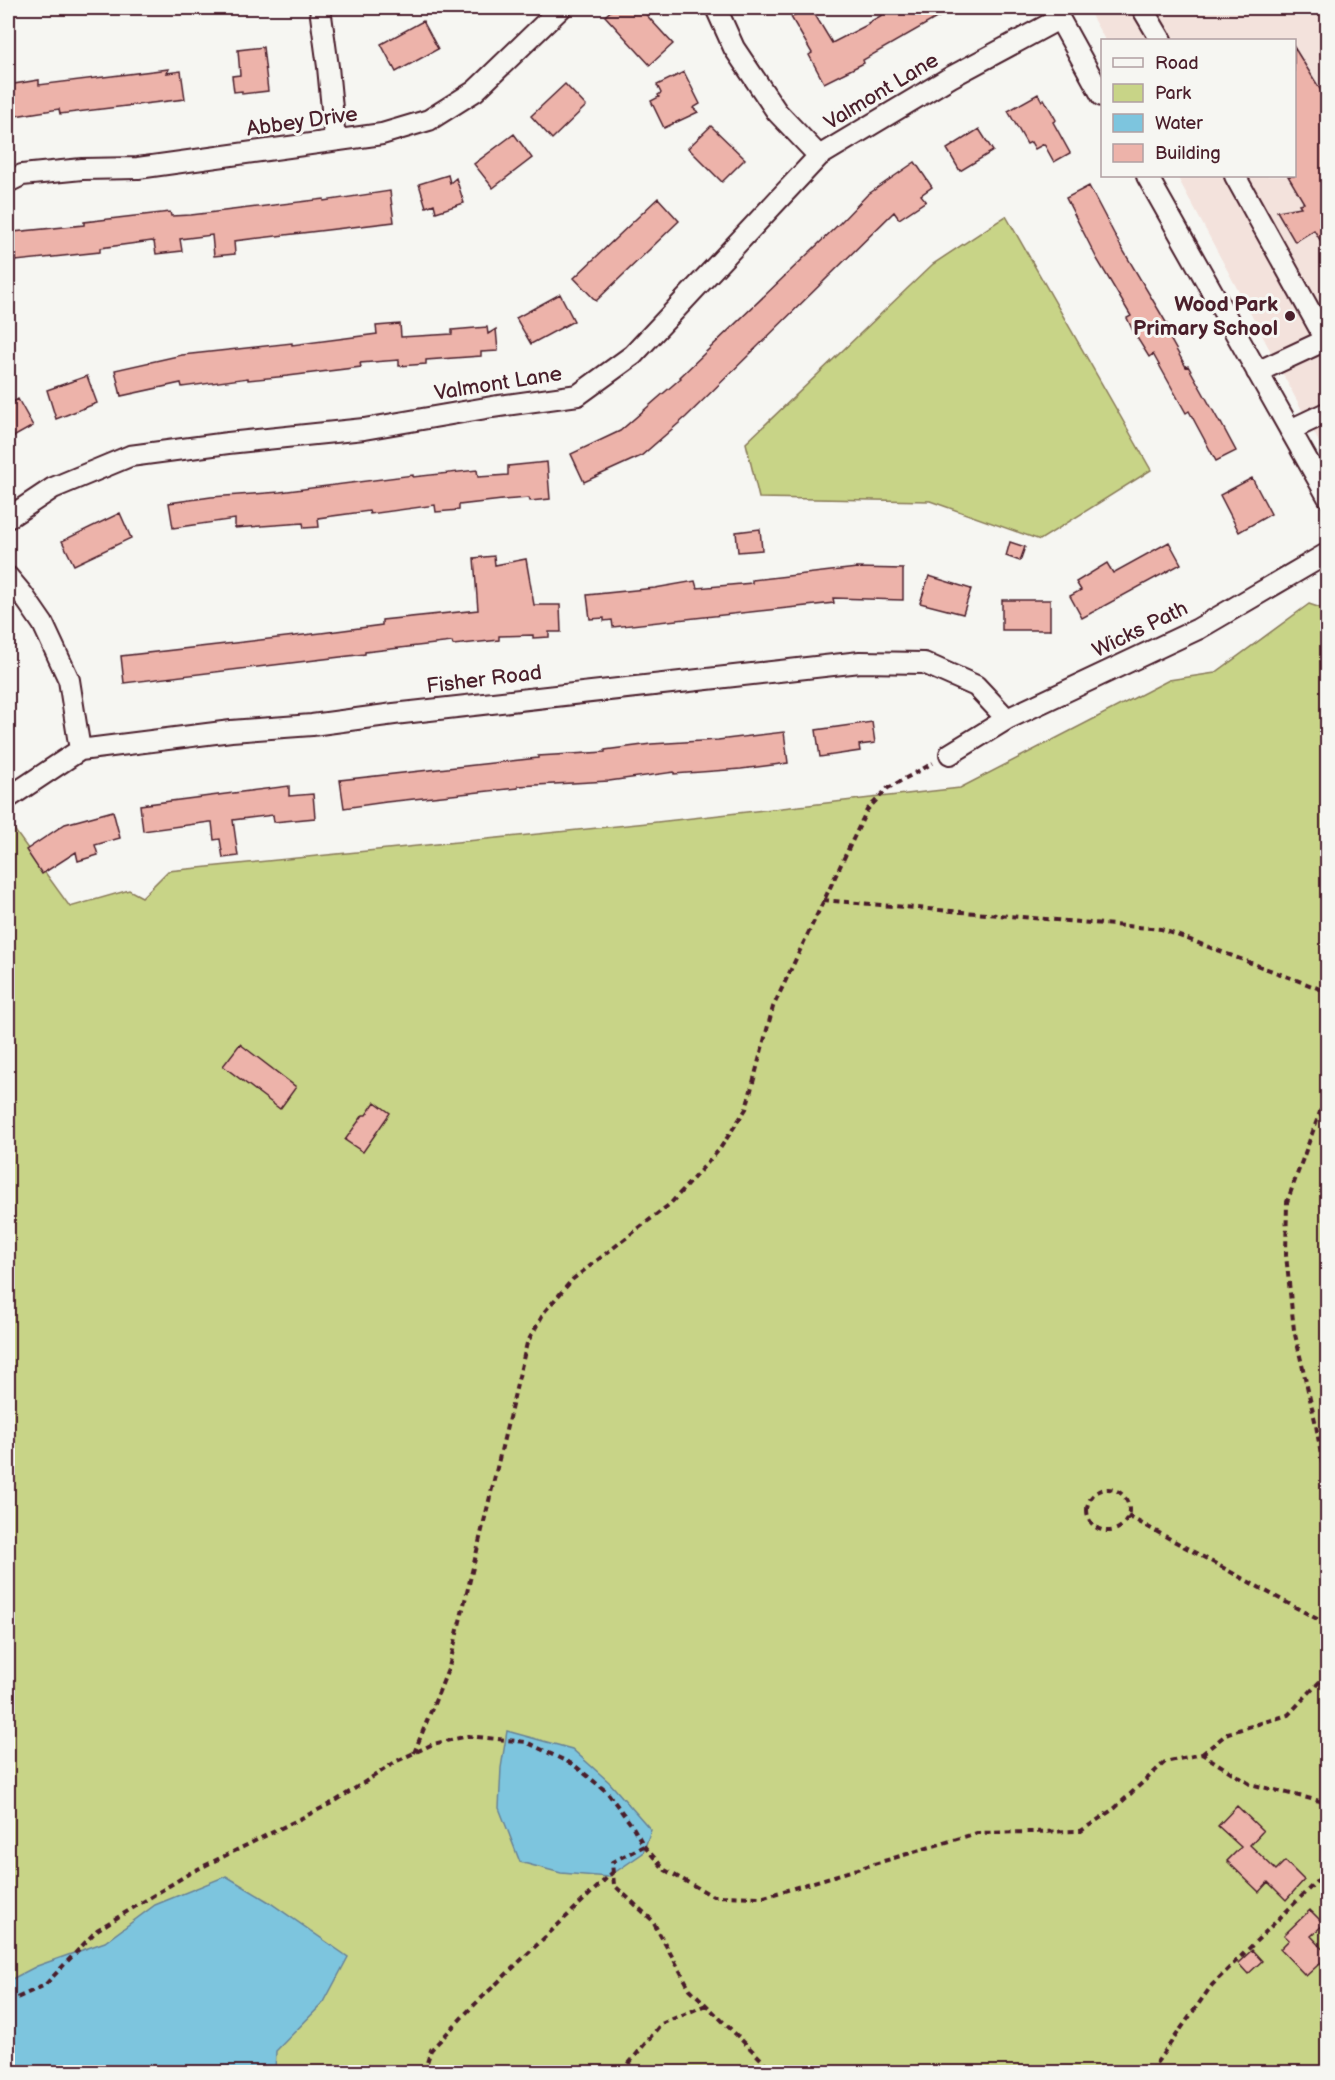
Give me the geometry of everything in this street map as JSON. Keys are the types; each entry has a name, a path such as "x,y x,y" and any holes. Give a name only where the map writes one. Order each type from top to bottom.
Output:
{"street":[{"path":"320,8 335,140"},
{"name":"Abbey Drive","path":"8,182 22,175 82,169 138,168 382,134 429,120 475,91 561,8"},
{"path":"717,8 734,48 777,112 819,156"},
{"path":"1143,8 1160,39"},
{"path":"1056,13 1101,94"},
{"name":"Valmont Lane","path":"8,519 53,488 130,456 364,429 578,395 633,354 819,156 1056,13"},
{"path":"1148,177 1328,497"},
{"path":"1236,177 1327,340 1257,372"},
{"path":"1290,430 1328,412"},
{"name":"Wicks Path","path":"950,754 1007,719 1198,629 1328,553"},
{"path":"8,577 43,624 69,680 80,750"},
{"name":"Fisher Road","path":"8,798 80,750 231,730 312,725 417,711 860,662 924,663 976,686 1007,719"}],"path":[{"path":"414,1753 450,1668 527,1343 545,1311 573,1279 670,1204 719,1150 746,1108 773,1007 867,810 888,788 950,754"},
{"path":"824,900 1161,929 1328,992"},
{"path":"1328,1090 1287,1202 1286,1255 1293,1330 1316,1425 1328,1498"},
{"path":"1107,1488 1114,1489 1120,1492 1128,1502 1128,1516 1120,1527 1107,1531 1094,1525 1089,1519 1088,1505 1095,1493 1107,1488"},
{"path":"1128,1516 1325,1624"},
{"path":"8,2002 45,1985 97,1930 190,1873 334,1802 397,1761 433,1744 468,1736 526,1742 574,1764 607,1792 644,1846 665,1870 713,1896 764,1897 977,1833 1081,1831 1115,1808 1166,1762 1202,1755 1228,1734 1288,1715 1325,1676 1325,1624 1328,1598"},
{"path":"1202,1755 1250,1784 1328,1803"},
{"path":"644,1846 612,1862 614,1885 652,1920 690,1989 774,2073"},
{"path":"1150,2073 1212,1985 1328,1870"},
{"path":"424,2073 431,2050 470,2009 613,1872"},
{"path":"622,2073 661,2024 706,2005"}],"shaded area":[{"name":"Wood Park Primary School","path":"1087,8 1327,8 1327,457 1178,177 1296,177 1296,39 1104,39"}],"green space":[{"path":"1006,216 1151,470 1040,540 930,501 759,498 746,443 933,264"},
{"path":"1309,604 1327,610 1327,2072 8,2072 8,821 70,907 129,890 142,897 168,871 657,822 960,788 1169,680 1215,673"}],"water":[{"path":"507,1731 572,1749 609,1782 651,1830 643,1853 608,1877 561,1873 520,1862 499,1808 501,1768"},
{"path":"226,1876 269,1902 348,1957 324,2002 276,2051 275,2072 161,2072 133,2066 125,2072 8,2072 8,1981 37,1966 105,1942 155,1905"}],"building":[{"path":"614,8 640,8 673,44 650,65 605,16"},
{"path":"811,8 832,43 894,8 954,8 863,60 864,63 824,83 809,55 812,53 791,17"},
{"path":"423,21 438,49 396,72 381,44"},
{"path":"263,47 268,91 242,94 242,91 234,92 232,76 240,75 238,50"},
{"path":"1296,50 1328,102 1328,253 1314,230 1295,242 1277,211 1301,207 1299,204 1304,203 1289,177 1296,177"},
{"path":"169,69 167,73 181,71 185,99 60,114 59,109 8,117 8,85 39,80 39,85"},
{"path":"684,72 700,104 693,108 698,112 664,128 651,101 659,97 661,93 657,85"},
{"path":"565,84 586,106 552,139 531,116"},
{"path":"1038,94 1042,101 1044,99 1056,120 1053,122 1070,153 1054,162 1044,144 1035,149 1031,142 1027,144 1008,111"},
{"path":"711,126 745,159 722,182 688,148"},
{"path":"979,129 993,151 960,171 947,149"},
{"path":"514,134 532,158 493,188 474,164"},
{"path":"915,162 932,187 921,195 926,201 899,219 894,212 686,417 641,456 584,482 571,454 620,431 681,378 867,195"},
{"path":"448,175 450,183 456,178 464,203 436,212 434,204 426,207 419,184"},
{"path":"1089,186 1120,245 1167,324 1163,326 1236,451 1216,461 1189,411 1186,413 1153,354 1149,357 1134,333 1127,318 1131,316 1097,259 1066,198"},
{"path":"390,191 394,222 234,241 235,254 214,256 212,235 180,239 182,251 156,254 152,241 100,248 100,252 16,261 13,232 84,225 84,222 170,212 171,216 191,215 324,199 324,201"},
{"path":"658,198 679,221 596,301 574,278"},
{"path":"560,294 574,321 531,344 516,318"},
{"path":"400,324 401,337 452,334 452,330 487,327 488,334 496,329 498,351 481,352 481,356 426,360 426,364 399,366 399,360 360,363 361,367 288,376 248,380 248,378 182,387 181,383 121,396 115,370 182,355 292,343 292,345 377,334 376,326"},
{"path":"87,376 97,403 56,419 47,390"},
{"path":"18,399 33,426 8,440 8,405"},
{"path":"547,462 550,499 502,500 459,505 459,510 436,512 435,505 370,514 369,511 318,518 319,527 304,528 303,523 235,528 235,519 173,528 169,503 413,475 413,477 477,470 478,477 508,475 508,466"},
{"path":"1252,478 1271,514 1239,532 1220,495"},
{"path":"120,513 131,538 74,565 62,541"},
{"path":"760,529 762,550 738,552 736,532"},
{"path":"1010,542 1025,547 1020,561 1006,556"},
{"path":"1169,542 1181,564 1082,618 1070,596 1081,590 1076,582 1107,563 1113,573"},
{"path":"494,556 495,565 526,559 534,605 560,605 561,632 549,632 549,637 499,636 499,640 453,645 452,642 124,683 121,656 321,633 382,625 382,620 478,610 474,558"},
{"path":"857,568 903,569 903,600 833,598 834,603 613,627 612,620 590,619 587,595 695,581 697,588 752,583 752,580"},
{"path":"929,576 971,589 963,614 920,603"},
{"path":"1002,600 1050,600 1050,630 1002,630"},
{"path":"872,722 875,743 859,745 860,751 820,757 816,730"},
{"path":"784,732 788,763 741,769 674,774 674,772 609,781 518,786 518,788 344,808 340,780 538,758 538,756 605,752 605,750 651,744 718,740"},
{"path":"289,786 289,796 313,794 315,818 274,822 273,815 233,820 238,856 223,858 220,839 214,840 212,822 143,831 140,805"},
{"path":"113,811 120,838 95,845 98,855 78,861 76,852 42,874 26,850 65,824"},
{"path":"240,1044 296,1087 280,1109 223,1066"},
{"path":"375,1102 390,1113 363,1152 345,1140"},
{"path":"1237,1806 1263,1831 1250,1845 1276,1870 1285,1861 1304,1880 1286,1900 1268,1882 1259,1892 1227,1861 1241,1847 1218,1826"},
{"path":"1310,1910 1324,1924 1311,1936 1328,1956 1306,1976 1280,1949 1289,1940 1284,1935"},
{"path":"1252,1950 1262,1961 1248,1974 1238,1963"}],"place":[{"name":"Wood Park Primary School","path":"1290,316"}]}
